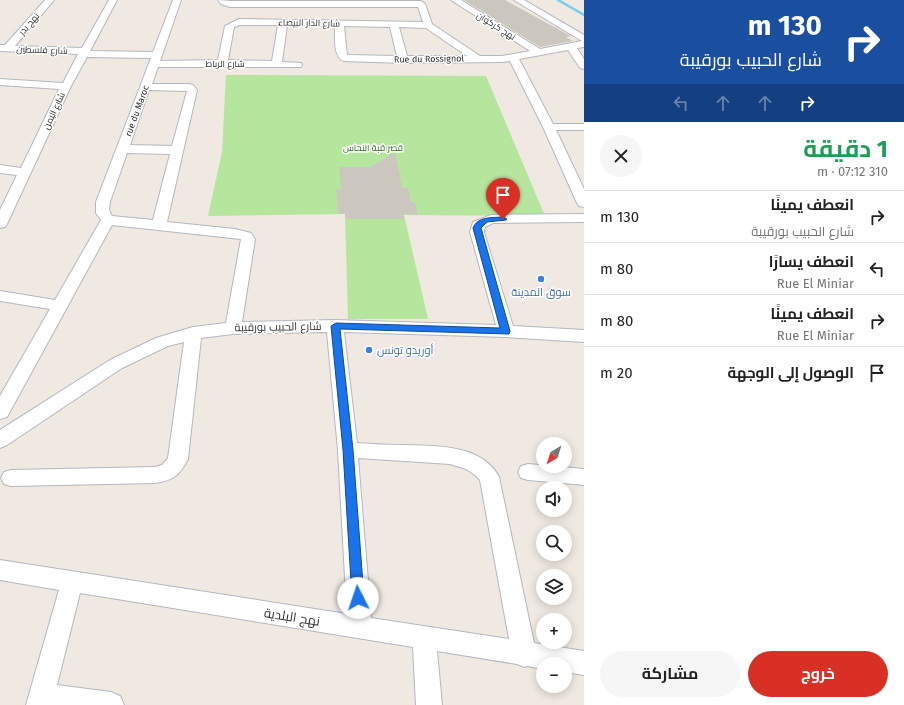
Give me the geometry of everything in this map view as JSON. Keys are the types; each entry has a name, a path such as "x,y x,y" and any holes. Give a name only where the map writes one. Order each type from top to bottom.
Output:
{"street":[{"name":"نهج بدر","path":"4,48 50,0"},
{"name":"شارع اليمن","path":"0,224 4,206 24,172 66,86 113,0"},
{"name":"rue du Maroc","path":"108,220 102,214 102,205 177,0"},
{"path":"222,0 230,4 369,2 421,4 428,25 476,58"},
{"name":"نهج كركوان","path":"455,0 538,52"},
{"path":"518,0 584,39"},
{"name":"شارع الدار البيضاء","path":"222,63 230,26 239,22 428,25"},
{"path":"276,65 283,23"},
{"name":"Rue du Rossignol","path":"339,24 342,56 344,58 403,60 514,58 584,44"},
{"path":"394,24 403,60"},
{"path":"571,47 584,66"},
{"name":"شارع فلسطين","path":"4,48 84,53 155,60"},
{"path":"514,58 549,127 584,203"},
{"name":"شارع الرباط","path":"155,60 297,65"},
{"path":"0,82 66,86"},
{"path":"146,87 191,88 189,106 159,226"},
{"path":"549,127 584,127"},
{"path":"123,149 177,150"},
{"path":"0,169 24,172"},
{"path":"506,331 477,232 478,225 491,219 584,218"},
{"path":"0,412 108,220 235,233 246,236 248,239 233,328"},
{"path":"0,296 61,306"},
{"path":"336,326 348,450 360,628"},
{"name":"شارع الحبيب بورقيبة","path":"0,440 116,364 162,342 193,332 233,328 336,326 506,331 584,336"},
{"path":"11,478 155,475 166,474 173,469 178,459 193,332"},
{"path":"348,450 448,456 465,460 483,469 489,477 524,654"},
{"path":"528,472 584,477"},
{"name":"نهج البلدية","path":"0,570 584,663"},
{"path":"72,582 40,700 111,705"},
{"path":"424,638 429,705"}],"green space":[{"name":"قصر قبة النحاس","path":"226,75 486,76 545,216 404,215 428,319 348,319 345,214 208,216 222,152"}],"building":[{"path":"464,0 505,0 571,36 566,37 573,41 540,47"},
{"path":"395,152 402,188 408,188 411,202 415,202 418,215 403,214 404,219 346,219 345,214 338,214 336,189 341,189 339,167 371,167"}],"waterway":[{"path":"558,0 584,15"}],"place":[{"name":"سوق المدينة","path":"541,279"},
{"name":"أوريدو تونس","path":"369,350"}],"route":[{"path":"358,598 348,450 336,326 506,331 477,232 478,225 485,220 503,219"}]}
